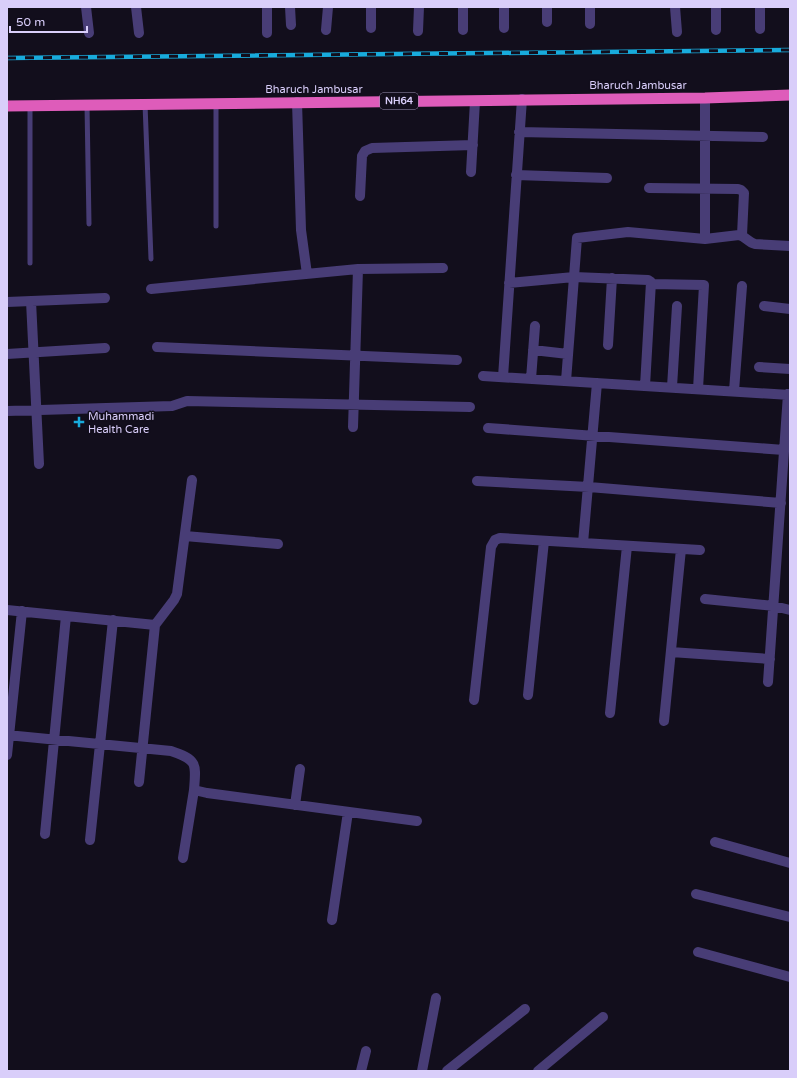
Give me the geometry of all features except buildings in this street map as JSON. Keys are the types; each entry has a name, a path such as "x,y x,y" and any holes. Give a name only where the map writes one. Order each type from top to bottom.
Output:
{"highway":[{"name":"Bharuch Jambusar","path":"7,106 144,103 705,98 790,95"}],"street":[{"path":"86,7 89,33"},
{"path":"136,7 139,33"},
{"path":"267,7 267,33"},
{"path":"290,7 291,25"},
{"path":"326,30 328,7"},
{"path":"371,7 371,28"},
{"path":"418,31 419,7"},
{"path":"463,7 464,30"},
{"path":"504,7 504,28"},
{"path":"547,7 547,22"},
{"path":"590,7 590,24"},
{"path":"675,7 676,32"},
{"path":"716,7 716,30"},
{"path":"760,7 760,29"},
{"path":"705,98 705,239"},
{"path":"503,377 522,99"},
{"path":"472,172 475,101"},
{"path":"297,102 301,230 307,274"},
{"path":"520,132 763,137"},
{"path":"360,196 362,156 365,151 372,148 473,145"},
{"path":"516,175 607,178"},
{"path":"650,188 705,188 741,190 744,193 742,235"},
{"path":"566,381 577,238 628,232 705,239 736,234 742,235 747,240 755,244 790,246"},
{"path":"151,289 358,269 443,268"},
{"path":"353,427 358,269"},
{"path":"509,283 574,277 648,280 652,282 652,284 704,285 698,389"},
{"path":"608,346 612,278"},
{"path":"645,386 652,284"},
{"path":"734,391 742,286"},
{"path":"7,302 105,298"},
{"path":"31,301 39,464"},
{"path":"672,387 678,306"},
{"path":"764,306 790,309"},
{"path":"531,379 535,326"},
{"path":"157,347 458,360"},
{"path":"7,354 105,348"},
{"path":"533,350 568,354"},
{"path":"759,367 790,369"},
{"path":"482,376 789,394 784,450 784,500 768,682"},
{"path":"583,543 597,383"},
{"path":"7,411 172,406 187,401 470,407"},
{"path":"488,428 784,450"},
{"path":"139,782 155,625 177,594 192,480"},
{"path":"477,481 784,500"},
{"path":"185,536 278,544"},
{"path":"474,700 490,555 495,540 500,538 700,550"},
{"path":"528,695 544,541"},
{"path":"610,713 627,546"},
{"path":"664,721 682,549"},
{"path":"705,599 774,606 790,610"},
{"path":"7,610 155,625"},
{"path":"7,755 22,612"},
{"path":"45,834 66,616"},
{"path":"90,840 113,620"},
{"path":"671,652 770,659"},
{"path":"8,735 171,751 184,755 191,760 195,768 194,790 183,858"},
{"path":"295,805 300,769"},
{"path":"194,790 219,795 417,821"},
{"path":"332,920 348,812"},
{"path":"715,842 790,863"},
{"path":"696,894 790,917"},
{"path":"698,952 790,977"},
{"path":"422,1071 436,998"},
{"path":"447,1071 526,1009"},
{"path":"538,1071 603,1017"},
{"path":"361,1071 366,1051"}],"lane":[{"path":"144,103 151,259"},
{"path":"216,103 216,226"},
{"path":"87,104 89,224"},
{"path":"30,105 30,263"}],"railway":[{"path":"7,58 790,50"}],"place":[{"name":"Muhammadi Health Care","path":"79,422"}]}
